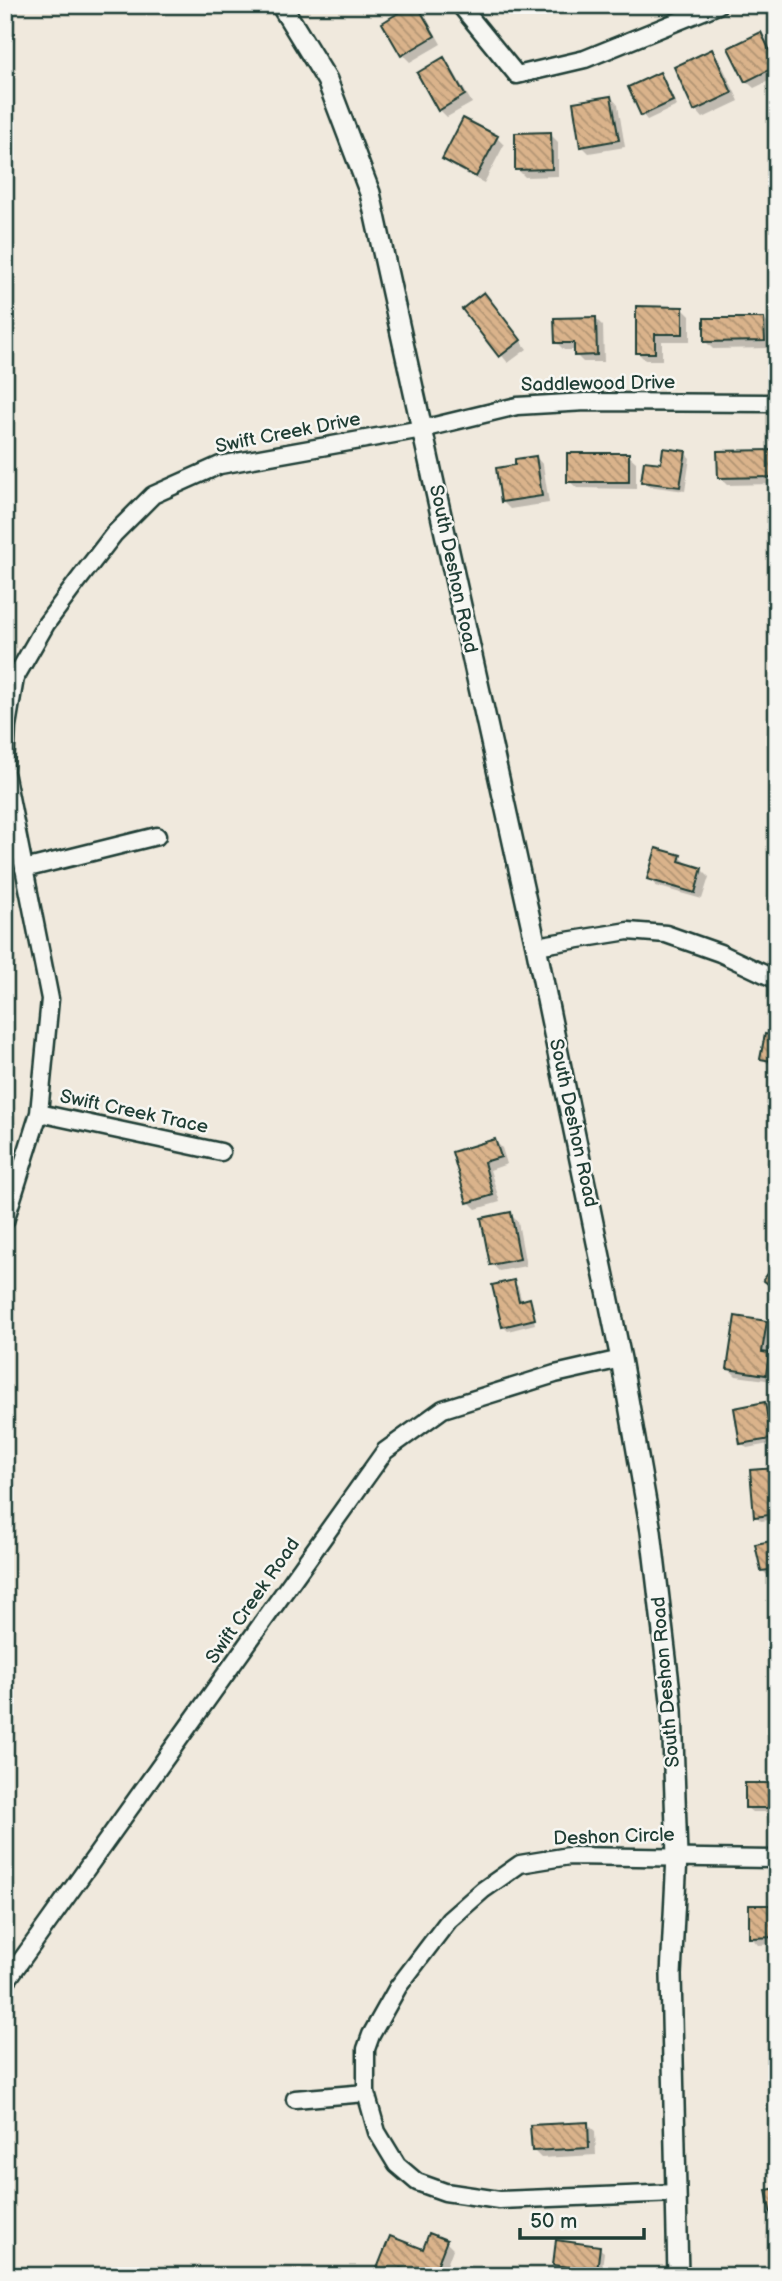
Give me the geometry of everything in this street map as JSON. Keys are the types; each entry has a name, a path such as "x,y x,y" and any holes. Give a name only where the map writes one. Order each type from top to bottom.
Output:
{"street":[{"name":"South Deshon Road","path":"281,5 327,80 370,193 536,946 621,1359 651,1531 671,1709 677,1856 671,1975 678,2276"},
{"path":"460,5 517,75 585,59 719,5"},
{"name":"Saddlewood Drive","path":"422,429 517,406 586,402 777,403"},
{"name":"Swift Creek Drive","path":"5,1221 38,1113 50,999 5,771 7,726 15,678 46,624 77,582 114,534 153,495 220,465 422,429"},
{"path":"24,869 157,836"},
{"path":"536,946 628,931 666,934 720,953 777,980"},
{"name":"Swift Creek Trace","path":"38,1113 221,1152"},
{"name":"Swift Creek Road","path":"5,1983 385,1451 443,1409 555,1374 621,1359"},
{"name":"Deshon Circle","path":"677,2193 499,2200 445,2192 417,2182 397,2165 377,2133 366,2093 366,2049 391,1999 449,1920 483,1890 520,1864 569,1856 777,1858"},
{"path":"295,2099 366,2093"}],"building":[{"path":"411,5 417,5 435,36 401,56 382,23"},
{"path":"761,32 777,66 745,82 728,48"},
{"path":"712,49 732,93 694,111 674,67"},
{"path":"444,57 465,95 438,111 417,73"},
{"path":"660,72 673,101 641,116 628,87"},
{"path":"611,96 619,140 580,147 573,102"},
{"path":"463,118 498,136 476,177 442,159"},
{"path":"551,132 552,169 515,170 515,133"},
{"path":"484,292 521,340 499,357 462,309"},
{"path":"636,306 683,307 683,334 655,334 655,353 636,353"},
{"path":"596,317 597,355 574,356 574,343 555,343 554,318"},
{"path":"704,318 764,318 765,341 704,342"},
{"path":"663,448 686,451 680,487 641,482 644,461 661,463"},
{"path":"777,450 777,477 718,478 717,451"},
{"path":"567,453 629,453 629,482 567,482"},
{"path":"536,456 542,496 501,502 496,468 515,465 515,459"},
{"path":"656,848 681,855 679,861 702,868 695,893 647,879"},
{"path":"765,1034 777,1036 777,1062 760,1059"},
{"path":"495,1139 501,1157 484,1162 493,1195 467,1203 452,1152"},
{"path":"511,1212 520,1259 490,1265 481,1218"},
{"path":"777,1262 777,1291 763,1280"},
{"path":"514,1280 519,1301 530,1298 535,1319 502,1327 492,1285"},
{"path":"735,1316 767,1321 762,1352 769,1353 766,1375 727,1369"},
{"path":"765,1402 771,1439 740,1444 734,1408"},
{"path":"775,1468 777,1514 754,1517 750,1470"},
{"path":"777,1540 777,1594 773,1594 769,1570 761,1571 755,1544"},
{"path":"745,1783 777,1783 777,1808 745,1808"},
{"path":"749,1905 777,1905 777,1937 749,1938"},
{"path":"772,1971 777,1971 776,2017"},
{"path":"588,2122 589,2148 532,2151 530,2125"},
{"path":"777,2188 777,2236 775,2236 766,2190"},
{"path":"429,2233 447,2240 433,2276 421,2276 401,2268 398,2276 374,2276 390,2236 423,2249"},
{"path":"556,2240 600,2246 597,2271 553,2265"}]}
